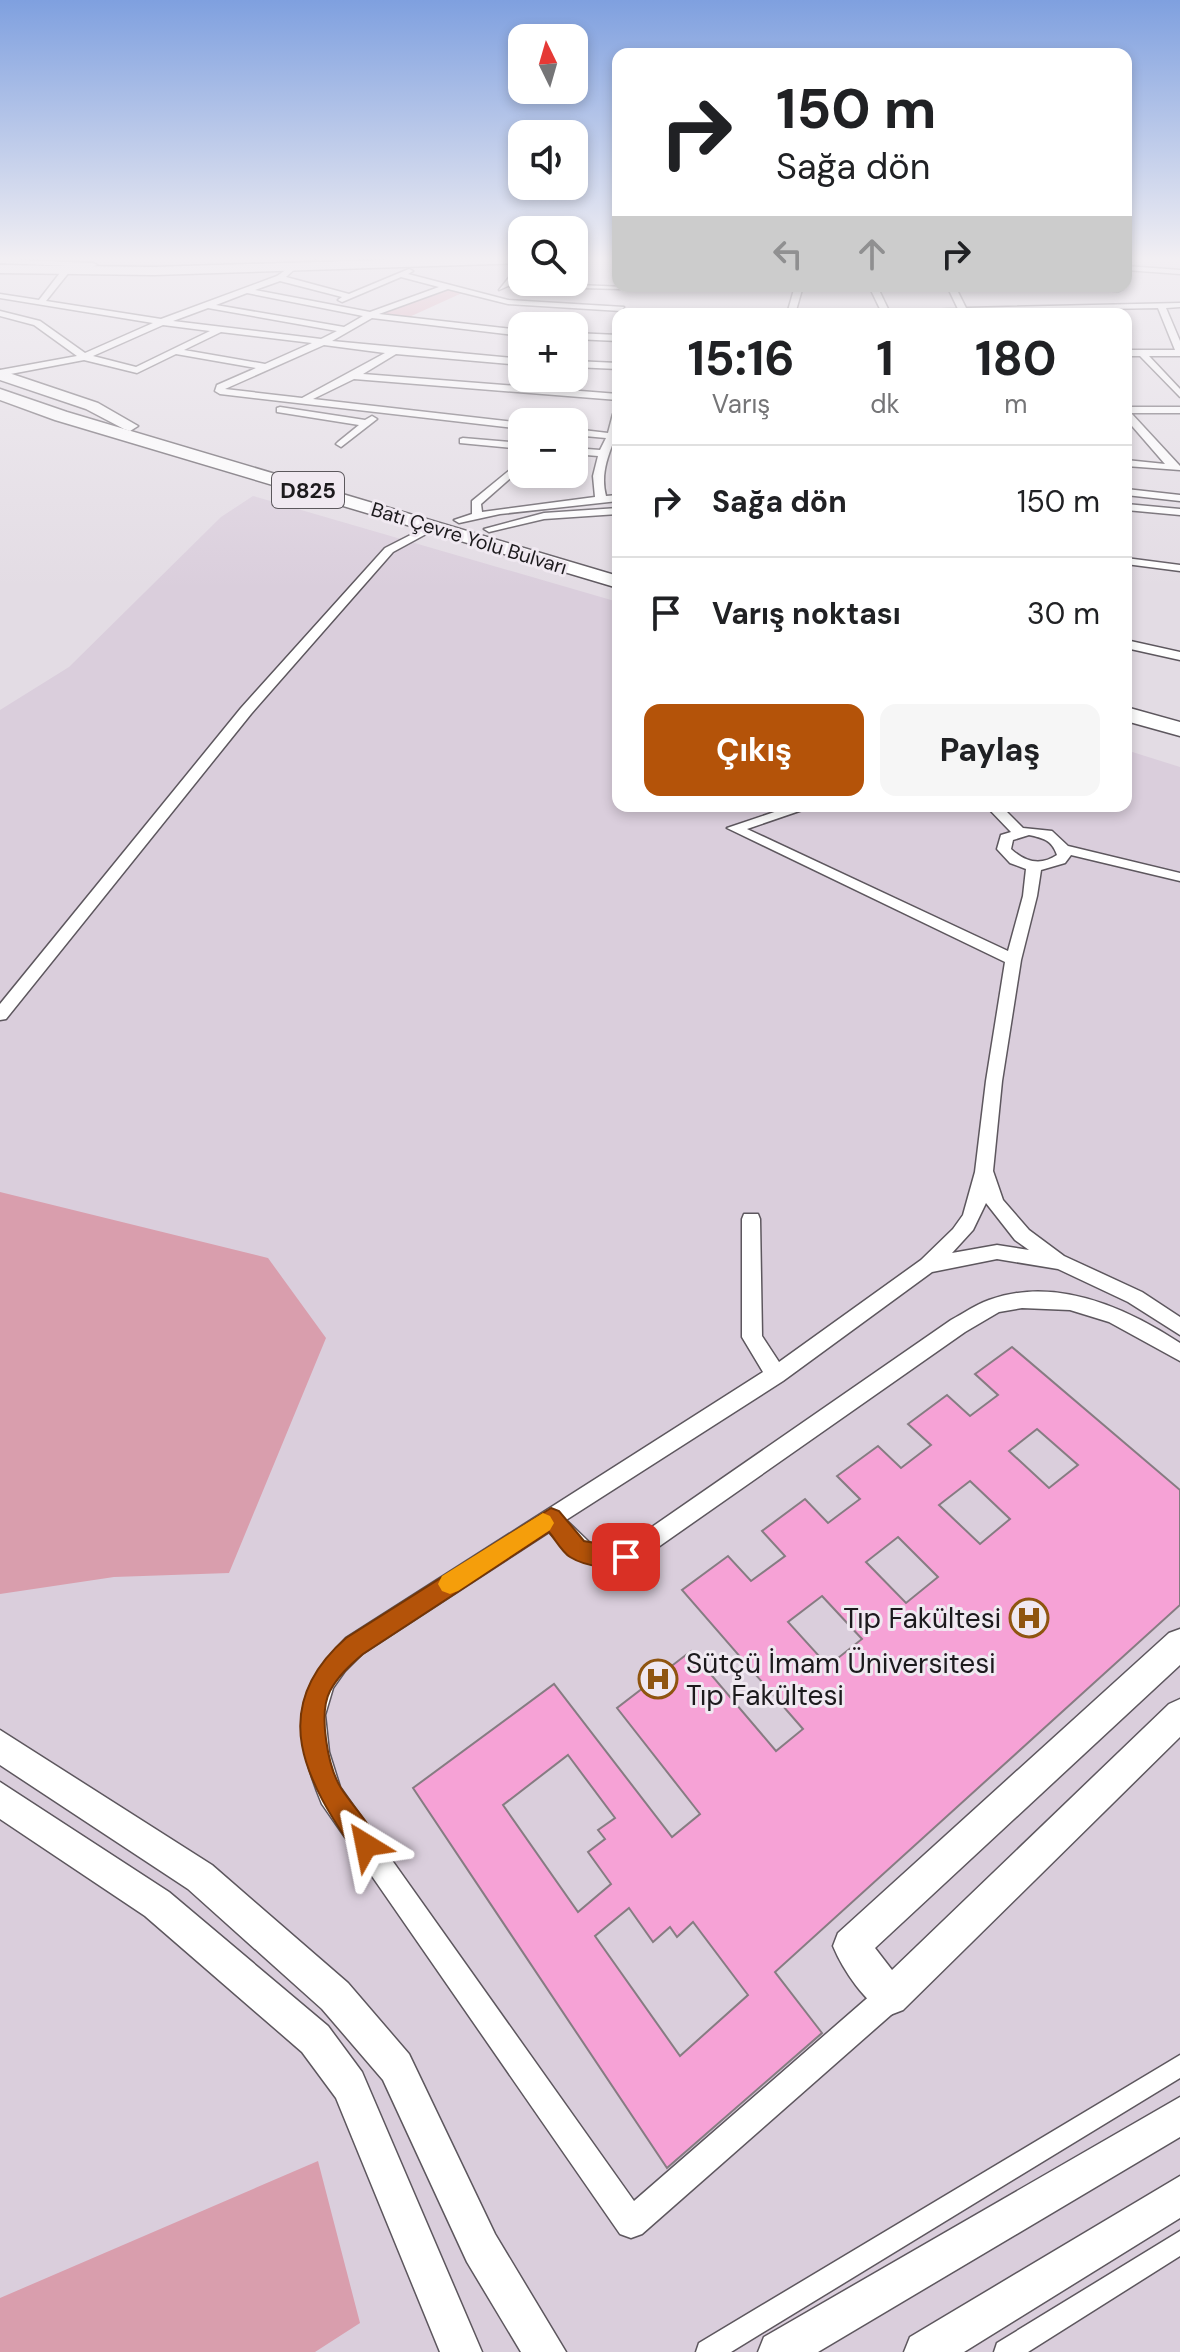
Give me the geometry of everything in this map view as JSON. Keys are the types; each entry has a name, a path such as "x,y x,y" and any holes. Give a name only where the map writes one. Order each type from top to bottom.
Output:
{"highway":[{"name":"Batı Çevre Yolu Bulvarı","path":"0,383 130,426 475,521 612,564"},
{"name":"Batı Çevre Yolu Bulvarı","path":"0,394 61,416 612,580"},
{"path":"1132,716 1180,729"},
{"path":"1132,734 1180,748"}],"main road":[{"path":"0,374 92,406 130,426"}],"street":[{"path":"0,374 26,369"},
{"path":"220,391 220,387 262,369"},
{"path":"302,401 365,369"},
{"path":"1156,369 1180,394"},
{"path":"353,376 612,397"},
{"path":"1168,382 1180,383"},
{"path":"220,391 508,424"},
{"path":"220,391 228,403 259,407"},
{"path":"275,410 368,423"},
{"path":"341,444 384,410"},
{"path":"1132,412 1180,410"},
{"path":"1132,419 1177,468"},
{"path":"588,434 612,438"},
{"path":"601,499 596,484 604,453 612,440"},
{"path":"463,441 508,445"},
{"path":"588,452 604,453"},
{"path":"1132,464 1177,468"},
{"path":"475,521 476,503 508,475"},
{"path":"1132,493 1180,498"},
{"path":"475,521 612,498"},
{"path":"1132,508 1180,512"},
{"path":"475,521 612,511"},
{"path":"0,1015 246,711 378,561 389,550 434,527"},
{"path":"1132,552 1180,558"},
{"path":"1132,562 1180,568"},
{"path":"1132,645 1180,656"},
{"path":"787,812 734,828 1013,960"},
{"path":"999,812 1019,832"},
{"path":"1064,849 1060,860 1045,866 1014,860 1004,849 1006,838 1019,832 1047,834 1064,849 1180,877"},
{"path":"1034,866 1030,896 1013,960 978,1210 957,1237 927,1265 776,1375 354,1646 320,1685 312,1706 317,1763 331,1795 631,2223 890,1997 1180,1715"},
{"path":"984,1171 995,1203 1022,1235 1061,1262 1135,1297 1180,1327"},
{"path":"751,1219 752,1337 776,1375"},
{"path":"927,1265 997,1252 1061,1262"},
{"path":"551,1518 577,1549 596,1556 626,1557 958,1326 996,1306 1042,1300 1076,1303 1112,1313 1180,1353"},
{"path":"890,1997 851,1946 1180,1644"},
{"path":"0,1746 200,1877 335,1996 396,2067 481,2248 545,2352"},
{"path":"0,1799 157,1904 315,2039 349,2085 461,2352"},
{"path":"708,2352 1180,2066"},
{"path":"779,2352 1180,2116"},
{"path":"925,2352 1180,2196"},
{"path":"1006,2352 1180,2243"}],"shaded area":[{"path":"253,496 612,600 612,812 1132,812 1132,752 1180,767 1180,2352 0,2352 0,710 69,667 221,517"},
{"path":"0,1192 268,1258 326,1338 229,1573 114,1577 0,1594"},
{"path":"318,2161 360,2323 315,2352 0,2352 0,2298"}],"building":[{"name":"Sütçü İmam Üniversitesi Tıp Fakültesi","path":"1012,1347 1180,1490 1180,1605 775,1972 822,2033 667,2168 413,1788 554,1684 672,1837 700,1814 617,1708 691,1651 776,1751 803,1729 682,1590 728,1556 751,1581 785,1556 762,1531 805,1499 828,1523 860,1499 837,1476 878,1446 901,1468 931,1445 908,1424 947,1395 970,1416 998,1395 975,1374","holes":["1037,1429 1078,1465 1049,1488 1009,1451","970,1481 1010,1519 980,1544 939,1505","898,1537 938,1577 906,1603 866,1562","822,1596 862,1639 828,1666 788,1622","568,1755 615,1818 598,1830 605,1839 588,1852 611,1884 578,1912 503,1805","629,1908 653,1942 670,1927 677,1937 693,1922 748,1995 680,2056 595,1936"]}],"slow traffic":[{"path":"450,1584 543,1523"}],"place":[{"name":"Tıp Fakültesi","path":"1029,1618"},
{"name":"Sütçü İmam Üniversitesi Tıp Fakültesi","path":"658,1679"}],"route":[{"path":"366,1845 331,1795 317,1763 312,1706 320,1685 338,1661 354,1646 551,1518 577,1549 596,1556 626,1557"}]}
